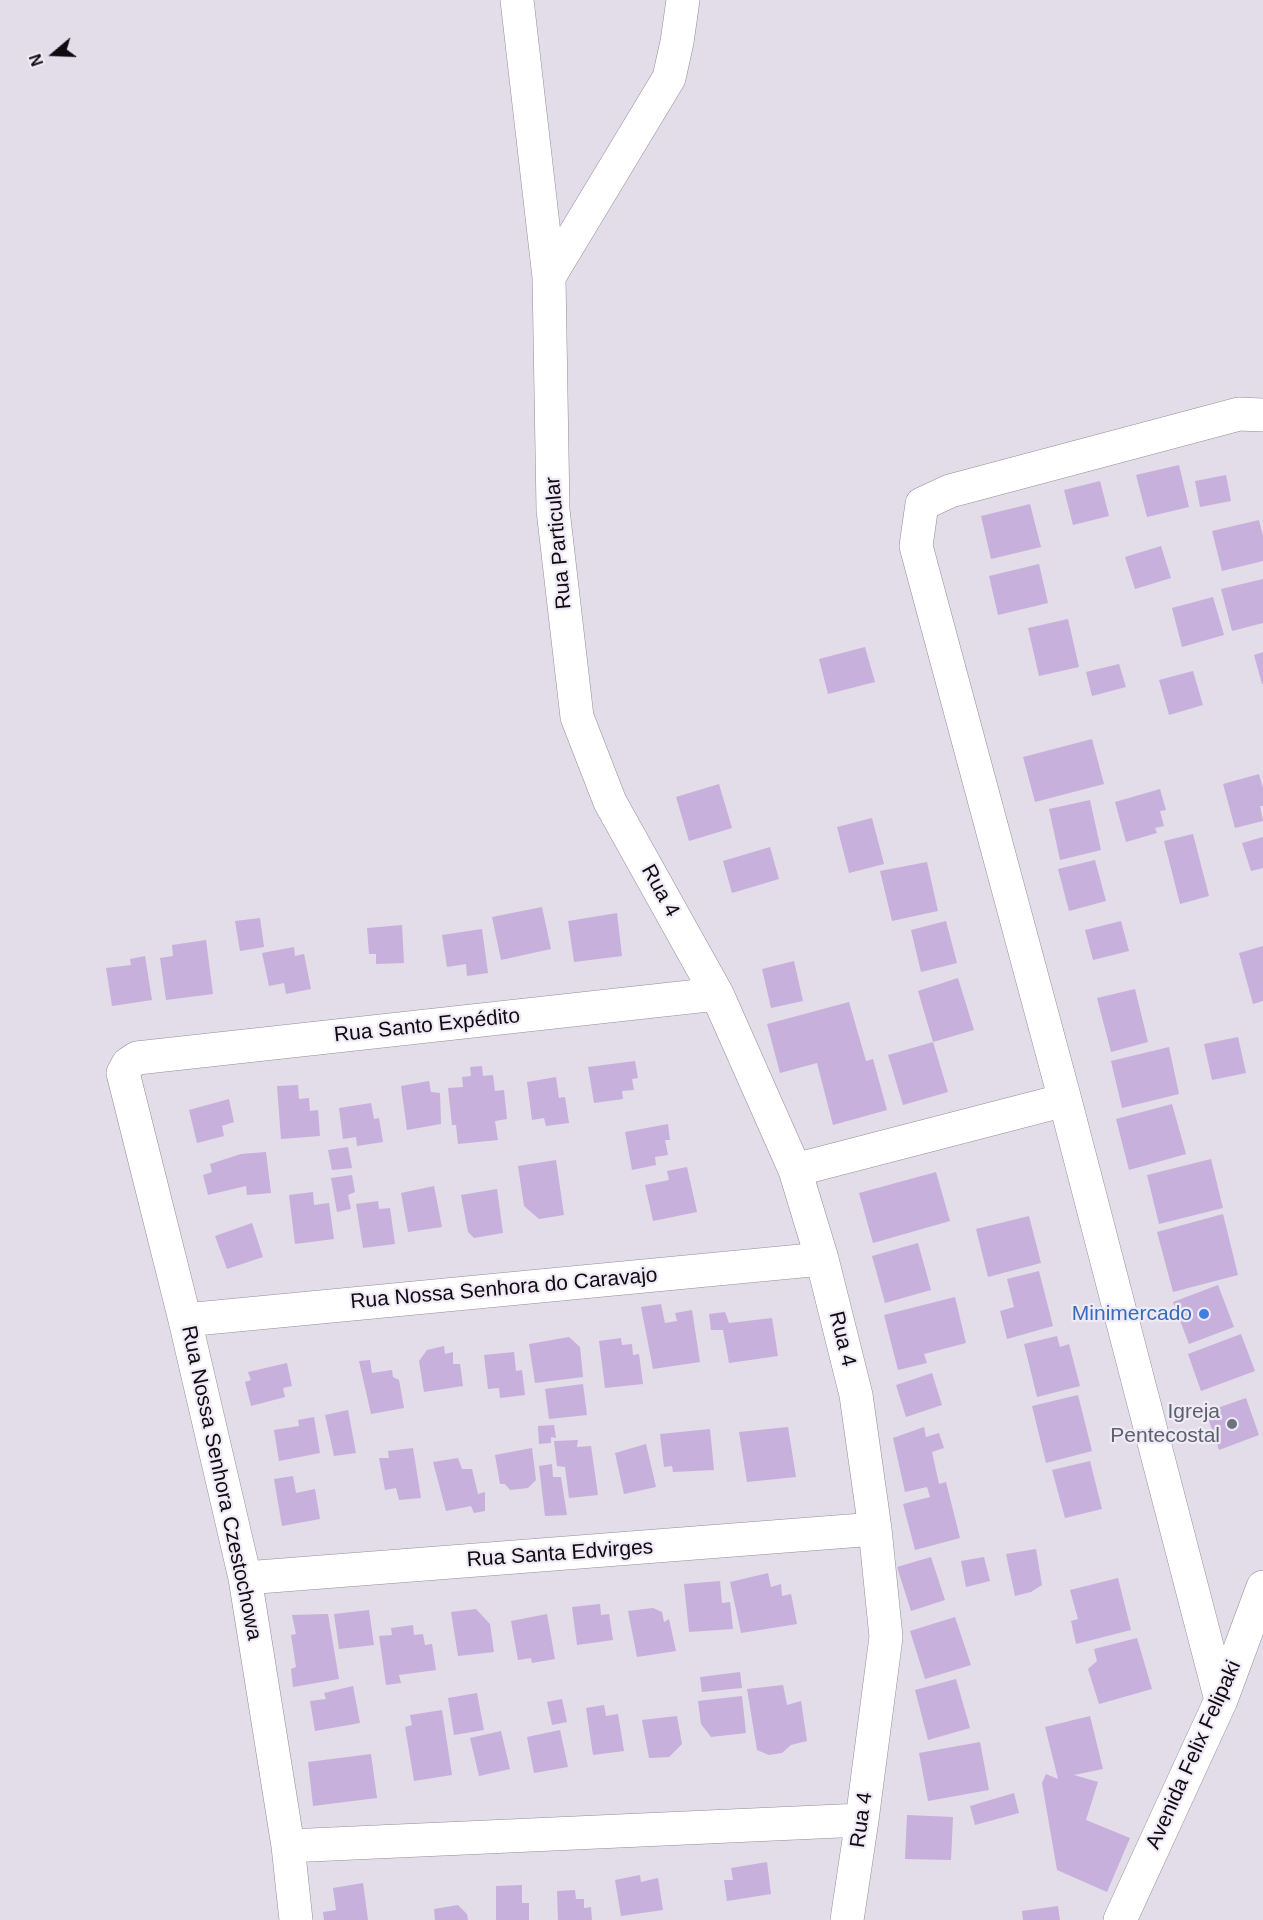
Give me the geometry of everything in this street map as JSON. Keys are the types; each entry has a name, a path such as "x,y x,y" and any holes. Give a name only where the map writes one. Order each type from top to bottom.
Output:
{"street":[{"name":"Rua Particular","path":"517,0 549,277 553,510 577,717 610,802"},
{"path":"549,277 669,78 683,0"},
{"path":"1221,1700 1065,1100 916,546 922,504 950,491 1239,414 1263,415"},
{"name":"Rua 4","path":"610,802 717,994 795,1170 822,1259 856,1395 875,1529 886,1637 847,1920"},
{"name":"Rua Santo Expédito","path":"137,1058 717,994"},
{"name":"Rua Nossa Senhora Czestochowa","path":"137,1058 128,1064 123,1073 185,1320 245,1578 288,1846 296,1920"},
{"path":"795,1170 1065,1100"},
{"name":"Rua Nossa Senhora do Caravajo","path":"185,1320 822,1259"},
{"name":"Rua Santa Edvirges","path":"245,1578 875,1529"},
{"name":"Avenida Felix Felipaki","path":"1120,1920 1221,1700 1263,1587"},
{"path":"288,1846 862,1820"}],"building":[{"path":"1179,465 1189,507 1147,517 1136,475"},
{"path":"1226,475 1231,501 1200,507 1195,481"},
{"path":"1100,481 1109,516 1073,525 1064,490"},
{"path":"1030,504 1041,547 991,559 981,516"},
{"path":"1259,520 1263,536 1263,561 1222,571 1212,531"},
{"path":"1161,546 1171,578 1135,589 1125,557"},
{"path":"1039,564 1048,603 998,615 989,576"},
{"path":"1263,579 1263,623 1232,631 1221,589"},
{"path":"1213,597 1224,635 1182,647 1172,608"},
{"path":"1068,619 1079,667 1039,676 1028,628"},
{"path":"865,647 875,682 828,694 819,659"},
{"path":"1263,652 1263,684 1262,684 1254,655"},
{"path":"1119,664 1126,687 1092,696 1086,672"},
{"path":"1193,671 1203,705 1169,715 1159,680"},
{"path":"1092,739 1104,784 1035,802 1023,757"},
{"path":"1259,774 1263,788 1263,806 1260,806 1263,821 1235,828 1223,784"},
{"path":"719,784 732,828 689,841 676,797"},
{"path":"1160,789 1166,810 1160,811 1164,826 1155,828 1157,833 1126,842 1115,802"},
{"path":"1090,800 1101,850 1060,860 1049,809"},
{"path":"872,818 884,864 849,873 837,827"},
{"path":"1193,834 1209,896 1180,904 1164,841"},
{"path":"1263,837 1263,868 1251,871 1242,843"},
{"path":"770,847 779,879 732,893 723,861"},
{"path":"1095,860 1106,901 1069,911 1058,869"},
{"path":"927,862 938,911 892,921 880,871"},
{"path":"542,907 551,949 501,960 492,917"},
{"path":"617,913 622,956 574,962 568,921"},
{"path":"260,918 264,947 240,951 235,921"},
{"path":"946,921 957,963 921,972 911,930"},
{"path":"1121,921 1129,951 1093,960 1085,930"},
{"path":"402,925 404,963 376,964 376,954 369,954 367,928"},
{"path":"482,929 488,973 467,976 466,964 447,967 442,935"},
{"path":"206,940 213,994 166,1000 160,958 173,956 172,945"},
{"path":"1263,946 1263,1001 1253,1004 1239,953"},
{"path":"294,947 295,956 304,954 311,989 286,994 284,983 269,986 262,953"},
{"path":"145,956 152,1000 112,1006 106,968 131,965 130,959"},
{"path":"794,961 803,1001 771,1008 762,969"},
{"path":"958,978 974,1030 933,1042 918,991"},
{"path":"1135,989 1148,1042 1111,1052 1097,998"},
{"path":"849,1002 866,1061 873,1059 887,1110 833,1125 817,1063 780,1073 767,1024"},
{"path":"1238,1037 1246,1073 1212,1080 1204,1044"},
{"path":"933,1042 948,1092 903,1105 888,1055"},
{"path":"1169,1047 1179,1094 1122,1108 1111,1061"},
{"path":"635,1061 638,1078 632,1079 634,1090 622,1091 623,1099 594,1103 588,1067"},
{"path":"482,1066 483,1076 493,1075 495,1091 504,1090 507,1119 495,1121 498,1140 458,1144 456,1125 452,1125 448,1088 463,1087 462,1077 471,1076 470,1067"},
{"path":"556,1077 559,1098 565,1097 569,1123 546,1126 544,1118 532,1120 527,1082"},
{"path":"429,1081 431,1092 440,1093 441,1124 407,1130 401,1086"},
{"path":"298,1085 299,1099 309,1098 310,1111 318,1110 320,1136 281,1139 277,1086"},
{"path":"229,1099 234,1122 222,1126 224,1136 197,1143 189,1110"},
{"path":"371,1103 374,1119 379,1118 383,1142 357,1146 356,1137 343,1139 339,1108"},
{"path":"1172,1104 1186,1154 1129,1170 1116,1119"},
{"path":"668,1124 670,1140 665,1140 668,1155 655,1157 656,1165 632,1170 625,1132"},
{"path":"348,1147 352,1168 332,1170 328,1150"},
{"path":"266,1152 271,1193 247,1195 246,1186 208,1195 203,1175 212,1172 210,1164 241,1154"},
{"path":"1211,1159 1223,1208 1159,1224 1147,1175"},
{"path":"556,1160 564,1215 539,1219 524,1206 518,1166"},
{"path":"687,1167 697,1212 653,1221 645,1185 669,1180 667,1171"},
{"path":"936,1172 950,1221 873,1243 859,1193"},
{"path":"352,1175 355,1192 348,1195 351,1209 337,1212 331,1178"},
{"path":"434,1186 442,1227 408,1232 401,1193"},
{"path":"497,1189 503,1233 474,1238 468,1232 461,1195"},
{"path":"313,1192 314,1205 329,1203 334,1239 295,1244 289,1195"},
{"path":"378,1201 379,1209 390,1208 395,1244 363,1248 356,1204"},
{"path":"1223,1214 1238,1275 1173,1292 1157,1232"},
{"path":"1029,1216 1041,1263 988,1277 976,1229"},
{"path":"252,1223 263,1257 227,1269 215,1236"},
{"path":"918,1243 931,1290 885,1303 872,1256"},
{"path":"1039,1271 1053,1326 1007,1339 1000,1311 1014,1307 1007,1279"},
{"name":"Minimercado","path":"1218,1285 1234,1327 1189,1344 1173,1302"},
{"path":"955,1297 966,1343 924,1354 927,1363 898,1370 884,1315"},
{"path":"661,1304 665,1323 677,1321 675,1313 692,1310 700,1362 653,1369 641,1307"},
{"path":"725,1312 729,1323 772,1318 778,1356 729,1363 723,1330 711,1330 709,1314"},
{"path":"1241,1334 1255,1371 1201,1391 1188,1354"},
{"path":"1057,1336 1060,1347 1069,1344 1080,1386 1037,1397 1024,1344"},
{"path":"569,1337 580,1347 583,1377 535,1383 529,1344"},
{"path":"621,1338 622,1345 632,1344 633,1355 639,1354 643,1384 605,1388 599,1341"},
{"path":"444,1346 445,1354 453,1352 453,1364 460,1364 463,1386 424,1392 419,1361 427,1350"},
{"path":"514,1352 516,1371 522,1370 525,1395 500,1398 499,1388 488,1389 484,1355"},
{"path":"370,1360 372,1373 392,1370 393,1377 399,1380 404,1408 371,1414 359,1361"},
{"path":"287,1363 292,1386 283,1388 285,1397 251,1406 245,1382 251,1380 248,1372"},
{"path":"932,1373 942,1405 906,1417 896,1385"},
{"path":"583,1384 587,1415 549,1419 545,1389"},
{"path":"1078,1395 1092,1451 1046,1463 1032,1406"},
{"name":"Igreja Pentecostal","path":"1246,1398 1259,1435 1219,1450 1206,1412"},
{"path":"348,1410 356,1453 334,1456 325,1415"},
{"path":"314,1417 320,1453 279,1461 274,1430 299,1426 298,1420"},
{"path":"554,1425 556,1438 551,1437 551,1443 539,1444 538,1426"},
{"path":"788,1427 796,1477 747,1482 739,1432"},
{"path":"924,1427 926,1437 939,1433 944,1448 932,1452 939,1484 946,1482 960,1538 915,1550 903,1504 930,1497 927,1487 905,1492 893,1438"},
{"path":"710,1429 714,1470 673,1472 672,1466 664,1467 660,1434"},
{"path":"578,1440 577,1447 591,1446 598,1495 569,1498 565,1467 557,1466 554,1441"},
{"path":"646,1444 656,1487 624,1494 615,1453"},
{"path":"413,1448 421,1498 399,1500 396,1488 385,1490 379,1458 389,1458 388,1451"},
{"path":"532,1448 536,1480 528,1488 510,1490 505,1484 500,1484 495,1455"},
{"path":"458,1458 462,1469 472,1469 478,1494 485,1492 485,1511 474,1513 471,1506 446,1511 433,1462"},
{"path":"1090,1461 1102,1509 1065,1518 1052,1470"},
{"path":"552,1464 553,1477 561,1477 567,1515 545,1516 539,1466"},
{"path":"293,1476 296,1493 315,1489 320,1519 282,1526 274,1479"},
{"path":"1036,1549 1042,1585 1031,1592 1015,1596 1006,1554"},
{"path":"931,1557 945,1600 911,1611 897,1567"},
{"path":"984,1557 990,1581 966,1587 961,1561"},
{"path":"768,1573 771,1587 781,1584 782,1596 791,1594 797,1624 741,1633 730,1582"},
{"path":"1118,1578 1131,1630 1076,1644 1071,1621 1078,1619 1070,1590"},
{"path":"720,1581 722,1603 730,1602 733,1629 689,1632 684,1584"},
{"path":"600,1604 601,1615 609,1614 613,1640 577,1645 572,1607"},
{"path":"653,1608 662,1612 664,1622 669,1619 676,1651 637,1657 628,1611"},
{"path":"476,1609 490,1624 494,1652 458,1656 451,1612"},
{"path":"369,1610 374,1645 339,1649 334,1614"},
{"path":"328,1614 339,1679 293,1687 291,1669 296,1667 291,1635 296,1634 292,1615"},
{"path":"547,1614 555,1659 532,1663 531,1658 518,1660 511,1621"},
{"path":"955,1617 971,1665 925,1679 910,1631"},
{"path":"413,1625 414,1635 423,1634 425,1645 432,1644 436,1670 399,1675 401,1683 386,1685 379,1636 392,1635 391,1628"},
{"path":"1137,1638 1152,1689 1099,1704 1088,1669 1097,1661 1094,1649"},
{"path":"740,1672 742,1688 702,1692 700,1677"},
{"path":"956,1679 970,1728 928,1740 915,1690"},
{"path":"783,1685 787,1705 801,1701 807,1741 791,1745 782,1753 769,1755 757,1750 747,1689"},
{"path":"353,1686 360,1723 315,1731 310,1701 326,1699 324,1693"},
{"path":"477,1693 484,1730 454,1735 448,1698"},
{"path":"742,1696 746,1733 711,1737 701,1724 698,1701"},
{"path":"562,1699 567,1722 552,1725 547,1702"},
{"path":"604,1705 606,1716 618,1714 624,1751 593,1755 586,1708"},
{"path":"442,1710 452,1775 414,1781 405,1727 412,1725 410,1715"},
{"path":"677,1716 682,1744 669,1757 649,1758 642,1720"},
{"path":"1090,1716 1103,1769 1074,1775 1098,1782 1086,1820 1130,1838 1107,1892 1057,1870 1042,1783 1046,1774 1058,1779 1045,1727"},
{"path":"560,1730 568,1767 534,1773 527,1737"},
{"path":"501,1731 510,1769 479,1776 470,1738"},
{"path":"980,1742 989,1790 928,1801 919,1753"},
{"path":"371,1754 377,1798 313,1806 308,1762"},
{"path":"1014,1793 1019,1813 975,1825 970,1806"},
{"path":"907,1815 953,1817 951,1860 905,1859"},
{"path":"767,1862 771,1894 727,1901 724,1880 733,1880 731,1868"},
{"path":"640,1875 641,1882 658,1878 663,1910 621,1916 615,1880"},
{"path":"363,1883 368,1920 324,1920 323,1912 336,1910 333,1888"},
{"path":"522,1885 522,1903 529,1903 529,1920 496,1920 496,1886"},
{"path":"575,1890 576,1899 584,1899 584,1908 591,1907 592,1920 558,1920 557,1891"},
{"path":"458,1905 467,1914 468,1920 435,1920 434,1909"},
{"path":"1058,1906 1060,1920 1023,1920 1022,1911"}],"place":[{"name":"Minimercado","path":"1204,1314"},
{"name":"Igreja Pentecostal","path":"1232,1424"}]}
